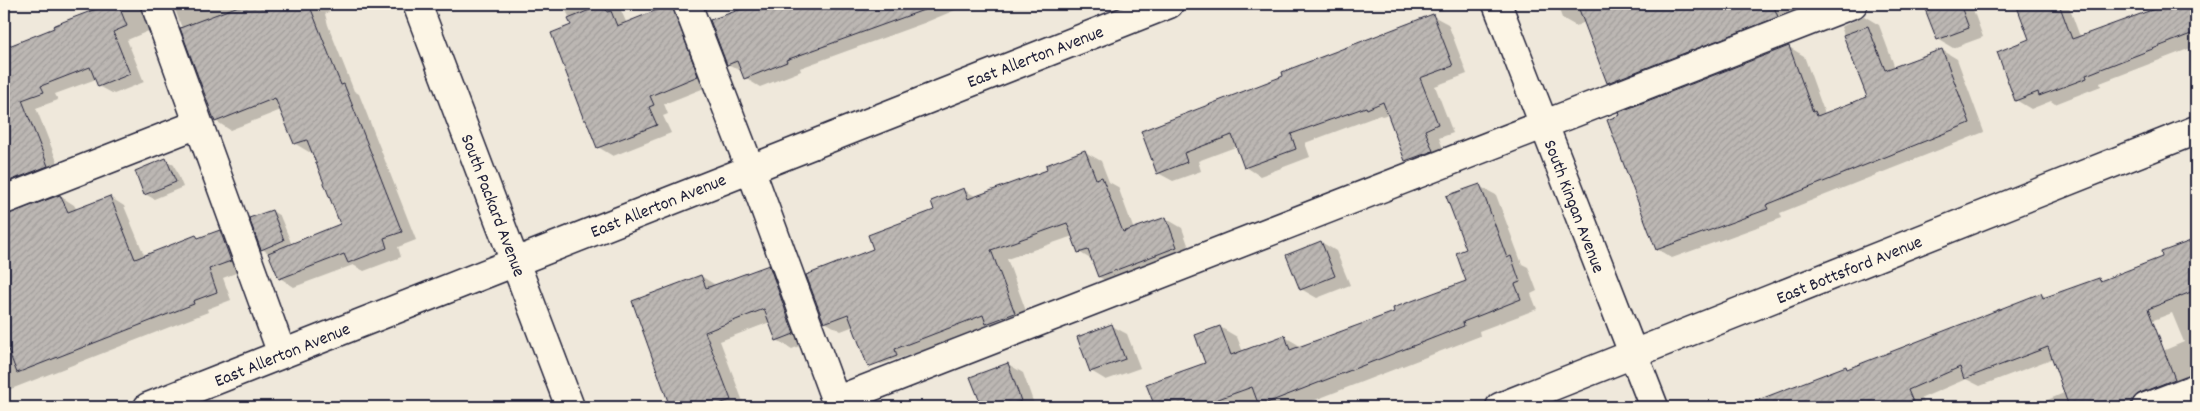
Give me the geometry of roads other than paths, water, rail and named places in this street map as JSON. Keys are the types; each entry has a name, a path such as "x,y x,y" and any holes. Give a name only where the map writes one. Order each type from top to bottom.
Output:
{"street":[{"path":"154,4 282,354"},
{"name":"South Packard Avenue","path":"417,4 570,407"},
{"path":"687,4 750,168 836,404 1543,124 1853,4"},
{"name":"East Allerton Avenue","path":"148,407 1169,4"},
{"name":"South Kingan Avenue","path":"1497,4 1654,407"},
{"path":"4,200 198,124"},
{"name":"East Bottsford Avenue","path":"1500,407 2196,130"},
{"path":"2146,407 2196,388"}]}
